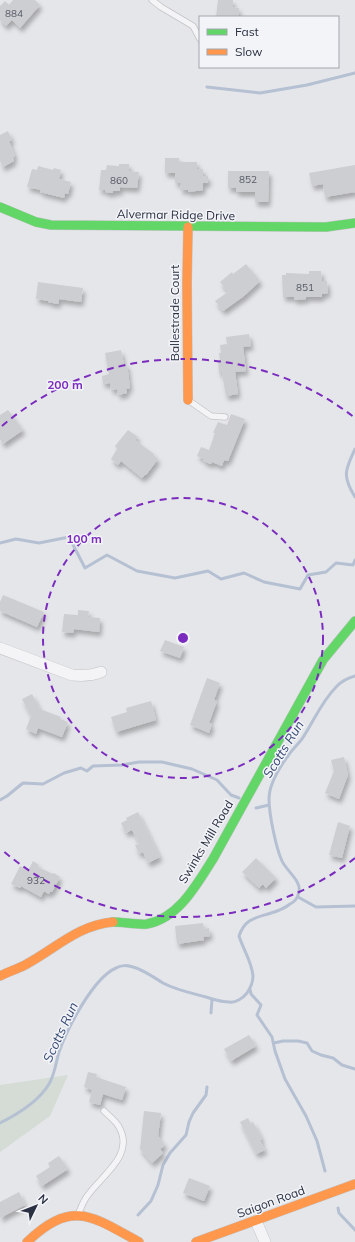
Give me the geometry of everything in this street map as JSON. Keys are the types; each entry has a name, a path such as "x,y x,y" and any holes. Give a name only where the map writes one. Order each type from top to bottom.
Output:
{"street":[{"name":"Alvermar Ridge Drive","path":"0,207 36,222 51,225 326,227 355,223"},
{"name":"Ballestrade Court","path":"188,227 188,400"},
{"name":"Swinks Mill Road","path":"0,976 26,965 77,932 89,926 118,922 145,924 153,922 161,919 173,911 184,900 194,888 213,859 323,660 355,621"},
{"path":"0,648 72,674 84,676 95,675 101,672"},
{"name":"Saigon Road","path":"196,1242 355,1184"},
{"path":"27,1242 56,1220 67,1216 78,1215 90,1217 100,1221 139,1242"},
{"path":"256,1221 266,1242"}],"lane":[{"path":"152,0 193,26 199,37"},
{"path":"188,400 211,416 225,417"},
{"path":"78,1215 88,1195 116,1163 122,1152 123,1137 119,1126 104,1111"}],"shaded area":[{"path":"68,1075 50,1116 0,1152 0,1085"}],"building":[{"path":"13,0 35,0 40,5 20,28 12,20 6,26 0,20 0,6 5,1 9,5"},
{"path":"218,0 233,0 233,7 239,8 238,16 216,16"},
{"path":"8,131 12,140 9,141 15,156 13,157 14,161 3,167 0,161 0,135"},
{"path":"165,158 179,158 179,162 197,162 197,169 203,169 203,176 208,176 208,183 203,183 203,190 188,192 188,190 180,190 181,183 175,183 175,173 165,173"},
{"path":"119,164 129,164 129,171 139,172 137,188 120,187 120,191 113,191 113,193 105,192 105,190 99,190 101,170 106,170 107,165 119,166"},
{"path":"355,165 355,192 325,197 323,184 312,186 309,173"},
{"path":"38,166 53,170 54,168 61,170 59,179 71,182 68,194 65,193 64,198 27,187 32,169 37,170"},
{"path":"228,171 269,171 268,202 255,202 255,192 236,192 236,188 228,188"},
{"path":"246,264 260,281 244,296 223,311 215,301 228,292 220,282 232,272 233,274"},
{"path":"309,271 321,271 322,281 327,281 328,293 322,294 322,297 306,297 306,299 294,300 294,297 283,297 282,275 286,275 286,273 309,274"},
{"path":"38,282 83,288 81,302 59,299 58,304 36,299"},
{"path":"249,334 251,346 243,347 246,371 235,372 238,394 226,396 222,373 219,373 218,361 220,361 219,353 221,353 220,345 227,344 226,337"},
{"path":"121,350 124,365 127,364 130,388 126,389 127,393 118,395 117,389 111,390 110,383 103,384 102,376 109,374 105,353"},
{"path":"8,410 23,430 3,444 0,439 0,415"},
{"path":"231,414 245,419 228,461 224,460 222,466 212,462 211,464 203,461 204,459 197,456 201,447 209,450 215,433 213,433 218,422 227,425"},
{"path":"128,430 138,437 135,440 154,454 153,455 158,459 142,478 121,461 118,465 111,459 117,449 115,446"},
{"path":"3,595 44,612 37,627 0,611 0,602"},
{"path":"78,610 89,611 88,617 100,618 99,632 74,629 73,633 62,632 64,614 78,615"},
{"path":"165,640 184,647 180,658 160,651"},
{"path":"207,678 220,683 214,700 217,701 209,723 212,724 209,733 190,725"},
{"path":"32,694 40,709 61,717 60,719 68,722 62,737 38,728 36,734 26,729 31,716 22,699"},
{"path":"151,701 156,720 116,732 111,717 127,712 126,708"},
{"path":"344,757 348,775 339,799 325,793 334,771 331,760"},
{"path":"138,812 160,857 148,863 143,852 139,854 135,845 139,844 132,830 126,833 121,823 127,820 126,818"},
{"path":"338,822 350,826 342,858 329,855"},
{"path":"256,858 276,878 266,888 263,884 259,888 242,872"},
{"path":"33,861 39,865 38,867 60,877 52,892 50,891 49,894 44,891 41,897 21,886 20,888 11,884 20,866 28,871"},
{"path":"203,923 204,929 209,928 210,936 203,937 204,940 177,944 175,926"},
{"path":"249,1035 256,1046 231,1061 224,1049"},
{"path":"88,1072 97,1074 96,1077 126,1087 122,1100 103,1094 100,1105 89,1102 92,1090 84,1087"},
{"path":"144,1111 161,1113 158,1136 165,1145 160,1149 163,1153 152,1163 140,1149"},
{"path":"248,1118 251,1124 253,1122 257,1129 265,1150 256,1154 240,1122"},
{"path":"59,1156 68,1169 42,1186 36,1176 50,1167 48,1163"},
{"path":"189,1178 210,1186 204,1201 183,1193"},
{"path":"19,1192 25,1205 0,1218 0,1202"}],"waterway":[{"path":"207,87 260,93 307,85 355,73"},
{"name":"Scotts Run","path":"355,449 346,473 348,484 355,497"},
{"path":"0,543 16,539 39,543 69,537 85,568 107,555 137,571 175,578 208,571 221,579 244,573 264,582 300,589 308,575 326,572 336,563 353,565 355,560"},
{"name":"Scotts Run","path":"0,1123 14,1116 28,1106 45,1090 53,1076 59,1052 74,1018 99,982 116,968 131,966 173,988 220,1001 234,1002 247,993 252,985 253,976 239,936 241,930 248,922 286,907 297,898 299,890 297,881 284,865 277,848 269,805 271,787 283,763 302,739 326,698 337,686 355,676"},
{"path":"0,800 23,783 43,784 64,773 81,768 87,771 93,766 122,765 139,762 162,762 192,769 217,780 231,795 239,798"},
{"path":"256,808 269,805"},
{"path":"298,897 316,907 355,906"},
{"path":"250,989 251,994 261,1005 257,1015 272,1037 275,1051 285,1079 306,1116 317,1141 325,1171"},
{"path":"211,1013 212,999"},
{"path":"274,1043 283,1041 298,1041 307,1043 312,1051 333,1058 342,1065 355,1069"},
{"path":"138,1215 151,1201 158,1185 163,1165 170,1153 186,1135 189,1122 193,1113 206,1095 207,1087"},
{"path":"338,1208 339,1213 355,1230"}],"traffic: fast":[{"path":"0,207 36,222 51,225 326,227 355,223"},
{"path":"113,922 147,924 158,921 169,915 186,899 213,859 323,660 355,621"}],"traffic: slow":[{"path":"188,227 188,400"},
{"path":"0,976 36,959 78,933 100,924 113,922"},
{"path":"196,1242 355,1184"},
{"path":"27,1242 57,1220 70,1216 82,1216 95,1219 139,1242"}]}
